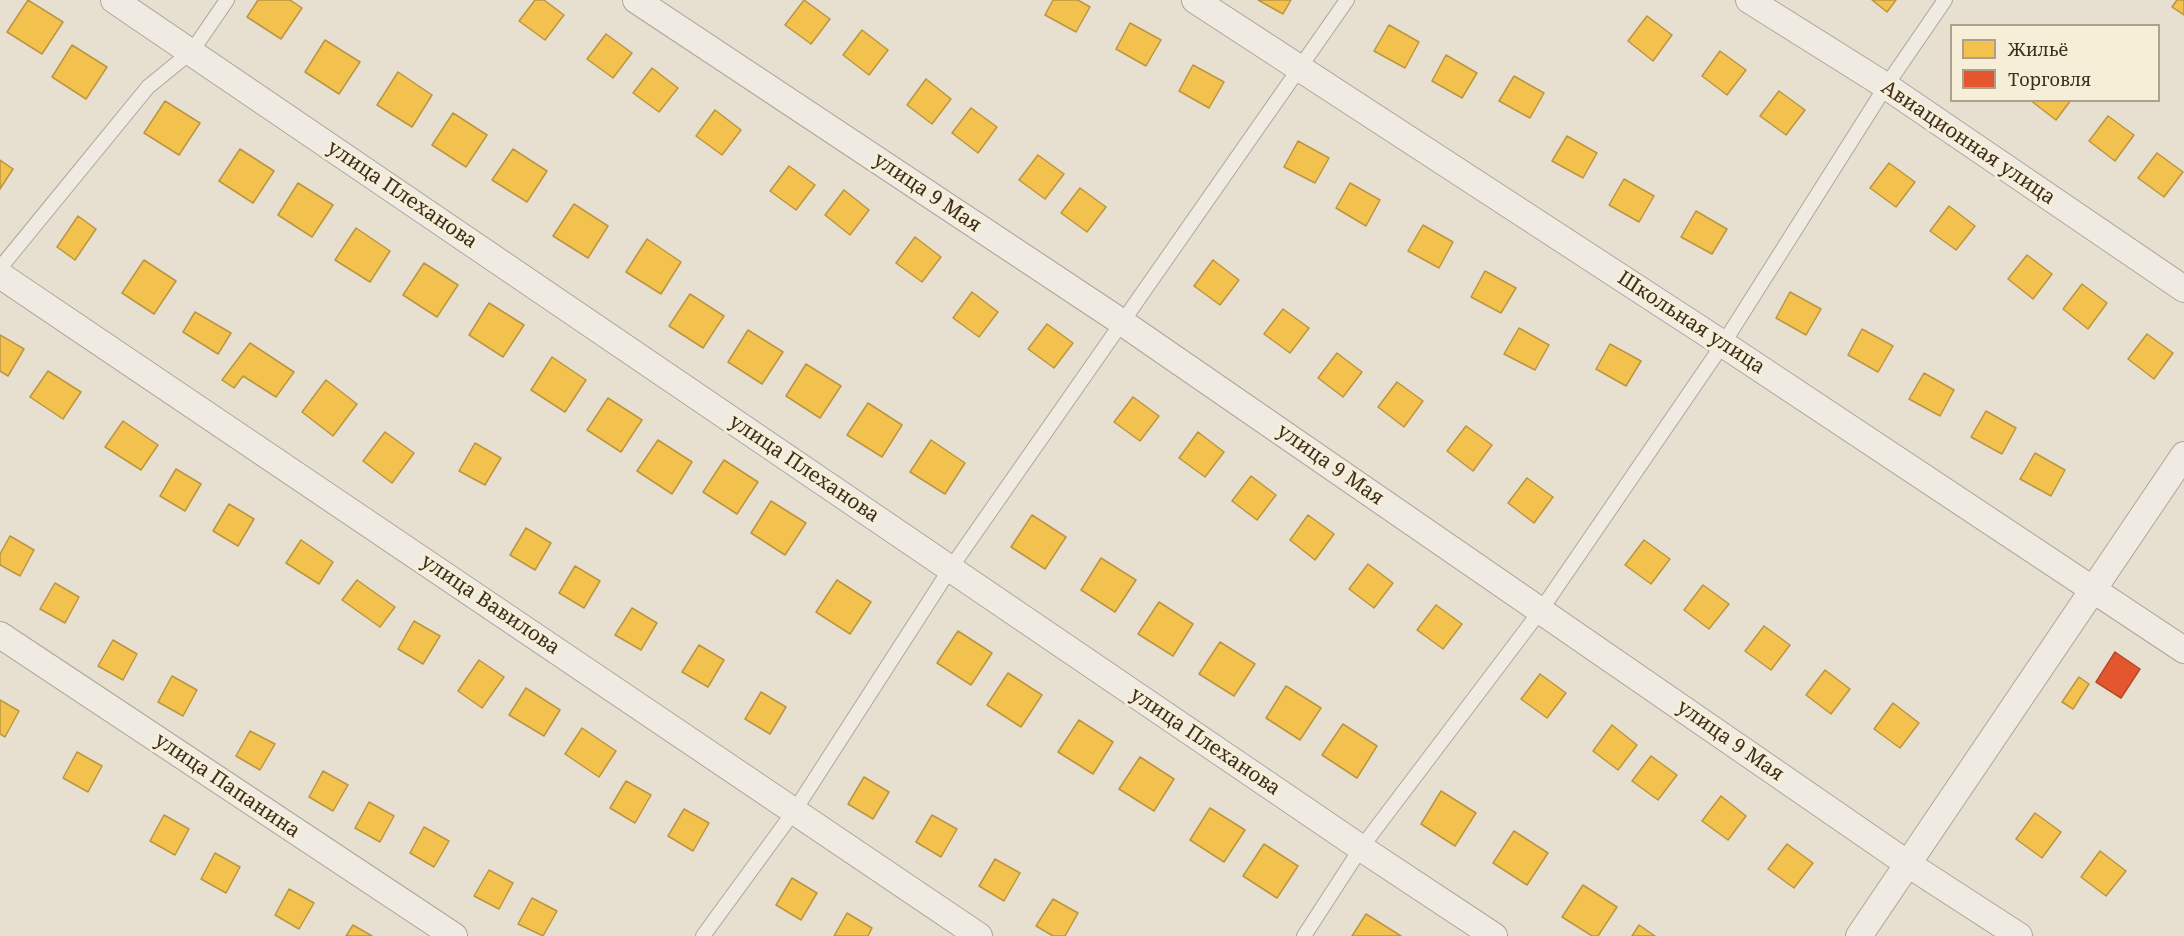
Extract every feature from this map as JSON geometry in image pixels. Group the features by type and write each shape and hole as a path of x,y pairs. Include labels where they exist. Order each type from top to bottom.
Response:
{"street":[{"name":"улица Плеханова","path":"114,0 1361,848 1494,936"},
{"name":"улица 9 Мая","path":"636,0 1124,323 1908,864 2019,936"},
{"name":"Школьная улица","path":"1195,0 1723,344 2184,650"},
{"name":"Авиационная улица","path":"1749,0 1886,86 2184,289"},
{"name":"улица Вавилова","path":"0,275 979,936"},
{"path":"1858,936 2184,455"},
{"name":"улица Папанина","path":"0,635 454,936"}],"lane":[{"path":"0,268 148,87 192,51 227,0"},
{"path":"703,936 795,810 950,569 1124,323 1347,0"},
{"path":"1304,936 1361,848 1541,610 1723,344 1886,86 1945,0"}],"building: Жильё":[{"path":"28,0 63,22 42,54 7,32"},
{"path":"258,0 290,0 302,8 281,39 247,17"},
{"path":"535,0 544,0 564,15 545,40 519,21"},
{"path":"804,0 830,19 811,44 785,25"},
{"path":"1053,0 1078,0 1090,7 1076,32 1045,15"},
{"path":"1258,0 1291,0 1283,14"},
{"path":"1872,0 1896,0 1887,12"},
{"path":"2177,0 2184,0 2184,15 2172,7"},
{"path":"1647,16 1672,35 1653,61 1628,41"},
{"path":"1130,23 1161,40 1146,66 1116,49"},
{"path":"1389,25 1419,42 1405,68 1374,51"},
{"path":"862,30 888,50 869,75 843,55"},
{"path":"606,34 632,53 613,78 587,59"},
{"path":"325,40 360,62 339,94 305,72"},
{"path":"72,45 107,67 86,99 52,77"},
{"path":"1720,51 1746,70 1727,95 1702,76"},
{"path":"1446,55 1477,73 1462,98 1432,81"},
{"path":"1193,65 1224,82 1209,108 1179,91"},
{"path":"652,68 678,88 659,112 633,93"},
{"path":"398,72 432,95 412,127 377,105"},
{"path":"1514,76 1544,93 1530,118 1499,101"},
{"path":"926,79 951,99 932,124 907,105"},
{"path":"1779,91 1805,110 1786,135 1760,116"},
{"path":"165,101 200,123 179,155 144,133"},
{"path":"2033,102 2070,102 2056,120"},
{"path":"971,108 997,127 978,153 952,133"},
{"path":"715,110 741,130 722,155 696,136"},
{"path":"453,113 487,135 466,167 432,145"},
{"path":"2108,116 2134,135 2115,161 2089,141"},
{"path":"1567,136 1597,153 1583,178 1552,161"},
{"path":"1298,141 1329,158 1315,183 1284,167"},
{"path":"240,149 274,171 253,203 219,181"},
{"path":"513,149 547,171 527,202 492,180"},
{"path":"2157,153 2183,172 2164,197 2138,178"},
{"path":"1038,155 1064,174 1045,199 1019,180"},
{"path":"0,160 13,169 0,189"},
{"path":"1889,163 1915,182 1896,207 1870,188"},
{"path":"789,166 815,185 796,210 770,191"},
{"path":"1624,179 1654,196 1639,222 1609,205"},
{"path":"298,183 333,205 312,237 278,215"},
{"path":"1350,183 1380,200 1366,226 1336,208"},
{"path":"1080,188 1106,207 1087,232 1061,213"},
{"path":"844,190 869,210 850,235 825,215"},
{"path":"574,204 608,226 588,258 553,236"},
{"path":"1949,206 1975,226 1956,250 1930,231"},
{"path":"1696,211 1727,229 1712,254 1681,237"},
{"path":"78,216 96,229 75,260 57,247"},
{"path":"1423,225 1453,242 1439,268 1408,251"},
{"path":"356,228 390,251 370,282 335,260"},
{"path":"915,237 941,257 922,282 896,263"},
{"path":"647,239 681,262 661,294 626,272"},
{"path":"2027,255 2052,274 2033,299 2008,279"},
{"path":"144,260 176,281 154,314 122,293"},
{"path":"1213,260 1239,280 1220,305 1194,286"},
{"path":"424,263 458,285 437,317 403,295"},
{"path":"1485,271 1516,288 1501,313 1471,297"},
{"path":"2082,284 2107,303 2088,329 2063,309"},
{"path":"972,292 998,312 979,337 953,318"},
{"path":"1790,292 1821,309 1806,335 1776,318"},
{"path":"690,294 724,316 703,348 669,326"},
{"path":"489,303 524,325 503,357 469,335"},
{"path":"1283,309 1309,328 1290,353 1264,334"},
{"path":"195,312 231,333 218,354 183,332"},
{"path":"1047,324 1073,343 1054,368 1028,349"},
{"path":"1519,328 1549,345 1535,370 1504,354"},
{"path":"1862,329 1893,346 1878,372 1848,355"},
{"path":"748,330 783,352 762,384 728,362"},
{"path":"2147,334 2173,353 2154,379 2128,359"},
{"path":"0,335 24,349 8,376 0,371"},
{"path":"250,343 294,372 276,397 243,376 234,388 222,380"},
{"path":"1610,344 1641,361 1626,386 1596,369"},
{"path":"1337,353 1362,372 1343,397 1318,378"},
{"path":"552,357 586,380 565,412 531,390"},
{"path":"806,364 841,386 820,418 786,396"},
{"path":"48,371 81,392 63,419 30,397"},
{"path":"1924,373 1954,390 1940,416 1909,399"},
{"path":"326,380 357,404 333,436 302,412"},
{"path":"1397,382 1423,401 1404,427 1378,407"},
{"path":"1133,397 1159,416 1140,441 1114,422"},
{"path":"608,398 642,420 621,452 587,430"},
{"path":"868,403 902,425 882,457 847,435"},
{"path":"1986,411 2016,428 2002,454 1971,437"},
{"path":"123,421 158,445 141,470 105,447"},
{"path":"1466,426 1492,445 1473,471 1447,451"},
{"path":"385,432 414,453 392,483 363,461"},
{"path":"1198,432 1224,452 1205,477 1179,458"},
{"path":"658,440 692,462 672,494 637,471"},
{"path":"931,440 965,463 945,494 910,472"},
{"path":"475,443 501,458 485,485 459,471"},
{"path":"2035,453 2065,470 2051,496 2020,479"},
{"path":"724,460 758,482 737,514 703,492"},
{"path":"176,469 201,484 185,511 160,496"},
{"path":"1251,476 1276,495 1257,520 1232,501"},
{"path":"1527,478 1553,497 1534,523 1508,503"},
{"path":"771,501 806,523 785,555 751,533"},
{"path":"229,504 254,519 238,546 213,531"},
{"path":"1032,515 1066,537 1045,569 1011,547"},
{"path":"1308,515 1334,534 1315,560 1290,540"},
{"path":"526,528 551,543 535,570 510,555"},
{"path":"10,536 34,550 20,576 0,565 0,554"},
{"path":"301,540 333,562 319,584 286,563"},
{"path":"1644,540 1670,559 1651,584 1625,565"},
{"path":"1101,558 1136,580 1115,612 1081,590"},
{"path":"1368,564 1393,583 1374,608 1349,589"},
{"path":"575,566 600,581 584,608 559,593"},
{"path":"357,580 395,607 380,627 342,600"},
{"path":"837,580 871,602 850,634 816,612"},
{"path":"55,583 79,597 65,623 40,609"},
{"path":"1703,585 1729,604 1709,629 1684,610"},
{"path":"1159,602 1193,624 1173,656 1138,634"},
{"path":"1436,605 1462,624 1443,649 1417,630"},
{"path":"632,608 657,623 641,650 615,635"},
{"path":"414,621 440,636 423,664 398,649"},
{"path":"1764,626 1790,645 1771,670 1745,651"},
{"path":"958,631 992,653 971,685 937,663"},
{"path":"113,640 137,654 123,680 98,666"},
{"path":"1220,642 1255,664 1234,696 1199,674"},
{"path":"699,645 724,660 708,687 682,672"},
{"path":"479,660 504,677 482,708 458,691"},
{"path":"1825,670 1850,689 1831,714 1806,695"},
{"path":"1008,673 1042,695 1021,727 987,705"},
{"path":"1540,674 1566,693 1547,718 1521,699"},
{"path":"172,676 197,690 183,716 158,702"},
{"path":"2079,677 2089,684 2073,709 2062,702"},
{"path":"1286,686 1321,708 1300,740 1266,718"},
{"path":"526,688 560,710 544,736 509,715"},
{"path":"761,692 786,707 770,734 745,719"},
{"path":"0,700 19,711 5,737 0,734"},
{"path":"1893,703 1919,723 1900,748 1874,729"},
{"path":"1079,720 1113,742 1093,774 1058,752"},
{"path":"1343,724 1377,746 1357,778 1322,755"},
{"path":"1612,725 1637,745 1618,770 1593,751"},
{"path":"582,728 616,751 599,777 565,754"},
{"path":"250,731 275,744 260,770 236,756"},
{"path":"77,752 102,766 88,792 63,778"},
{"path":"1651,756 1677,775 1658,800 1632,781"},
{"path":"1140,757 1174,779 1154,811 1119,789"},
{"path":"323,771 348,785 333,811 309,797"},
{"path":"864,777 889,792 873,819 848,804"},
{"path":"626,781 651,795 635,823 610,808"},
{"path":"1441,791 1476,813 1455,846 1421,824"},
{"path":"1721,796 1746,816 1728,840 1702,821"},
{"path":"369,802 394,816 380,842 355,828"},
{"path":"1210,808 1245,830 1224,862 1190,840"},
{"path":"684,809 709,823 693,851 668,836"},
{"path":"2035,813 2061,832 2042,858 2016,839"},
{"path":"164,815 189,829 175,855 150,841"},
{"path":"932,815 957,829 941,857 916,842"},
{"path":"424,827 449,841 434,867 410,853"},
{"path":"1514,831 1548,853 1527,885 1493,863"},
{"path":"1264,844 1298,866 1277,898 1243,876"},
{"path":"1787,844 1813,863 1794,888 1768,869"},
{"path":"2100,851 2126,871 2106,896 2081,877"},
{"path":"215,853 240,867 226,893 201,879"},
{"path":"995,859 1020,873 1004,901 979,886"},
{"path":"489,870 513,883 499,909 474,896"},
{"path":"792,878 817,893 801,920 776,905"},
{"path":"1583,885 1617,907 1598,936 1592,936 1562,917"},
{"path":"289,889 314,903 299,929 275,915"},
{"path":"532,898 557,911 543,936 518,924"},
{"path":"1053,899 1078,913 1065,936 1053,936 1036,926"},
{"path":"847,913 872,928 868,936 834,936"},
{"path":"1366,914 1401,936 1352,936"},
{"path":"353,925 372,936 346,936"},
{"path":"1639,925 1655,936 1632,936"}],"building: Торговля":[{"path":"2115,652 2140,669 2121,698 2096,682"}]}
